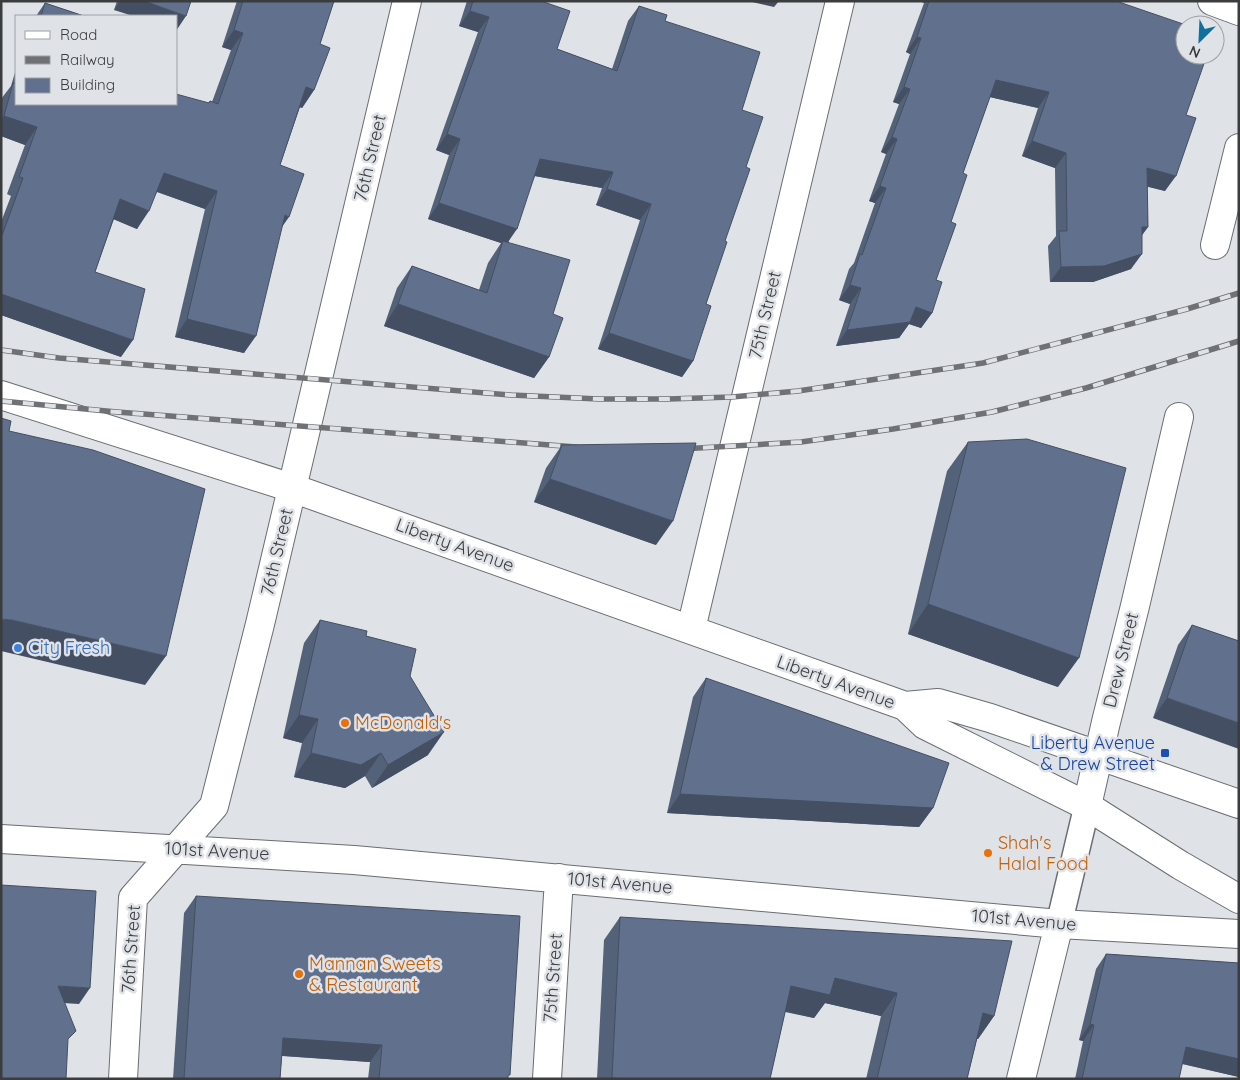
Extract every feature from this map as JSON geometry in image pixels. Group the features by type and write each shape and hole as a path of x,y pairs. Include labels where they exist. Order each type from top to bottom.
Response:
{"street":[{"name":"76th Street","path":"123,1079 133,898 214,806 292,488 407,1"},
{"name":"75th Street","path":"691,629 840,1"},
{"path":"1212,1 1239,11"},
{"path":"1215,246 1239,148"},
{"name":"Liberty Avenue","path":"1,395 292,488 905,706 938,704 990,718 1239,804"},
{"name":"Drew Street","path":"1021,1079 1088,806 1098,756 1179,417"},
{"name":"Liberty Avenue","path":"905,706 925,725 1088,806 1239,900"},
{"name":"101st Avenue","path":"1,839 354,860 1059,924 1239,934"},
{"name":"75th Street","path":"547,1079 559,878"}],"building":[{"path":"144,1 191,1 186,16"},
{"path":"243,1 334,1 320,44 330,48 314,90 306,87 280,165 304,174 289,217 285,215 256,336 187,319 217,191 164,173 149,211 120,199 95,272 145,289 133,340 1,294 1,238 23,178 19,177 37,127 4,116 13,83 15,84 15,105 178,105 178,95 218,104 243,33 234,30"},
{"path":"473,1 541,1 570,11 557,49 617,71 639,6 667,15 665,21 760,52 742,110 763,117 746,167 750,169 706,304 711,306 693,361 609,333 651,204 607,189 613,172 540,159 517,229 439,203 460,139 447,134 489,17 470,11"},
{"path":"929,1 1116,1 1175,21 1175,65 1204,65 1186,115 1196,118 1176,176 1147,168 1148,227 1142,227 1142,254 1104,266 1061,267 1059,231 1067,231 1066,153 1032,141 1049,92 996,80 963,173 967,175 951,222 956,224 936,280 942,282 932,313 916,307 910,322 847,330 861,288 850,285 886,188 880,186 897,139 892,137 910,89 904,87 921,38 917,37"},
{"path":"45,3 81,15 41,15"},
{"path":"503,241 570,260 553,314 563,318 549,357 398,304 412,266 487,293"},
{"path":"1,418 11,421 9,431 93,450 205,489 166,656 1,619"},
{"path":"1027,439 1126,468 1079,658 928,604 968,442"},
{"path":"696,443 673,521 550,479 562,445"},
{"path":"320,620 367,631 366,636 416,649 410,676 444,732 388,765 381,753 361,765 311,753 318,719 299,715"},
{"path":"1192,625 1239,641 1239,723 1167,698"},
{"path":"706,678 949,763 933,808 680,794"},
{"path":"1,885 96,891 90,988 58,986 76,1031 68,1039 66,1079 1,1079"},
{"path":"196,896 520,916 510,1075 508,1075 508,1079 379,1079 382,1045 283,1038 280,1079 184,1079"},
{"path":"620,917 1012,941 994,1016 983,1013 967,1079 877,1079 897,993 835,978 830,995 791,986 770,1079 612,1078"},
{"path":"1106,954 1239,963 1239,1059 1186,1047 1179,1079 1082,1079 1094,1025 1090,1024"}],"railway":[{"path":"1,350 59,358 511,395 599,399 732,397 798,391 983,363 1187,309 1239,293"},
{"path":"681,449 801,442 992,412 1086,388 1239,341"},
{"path":"1,401 117,412 576,447"}],"place":[{"name":"City Fresh","path":"18,648"},
{"name":"McDonald's","path":"345,723"},
{"name":"Liberty Avenue & Drew Street","path":"1165,753"},
{"name":"Shah's Halal Food","path":"988,853"},
{"name":"Mannan Sweets & Restaurant","path":"299,974"}]}
